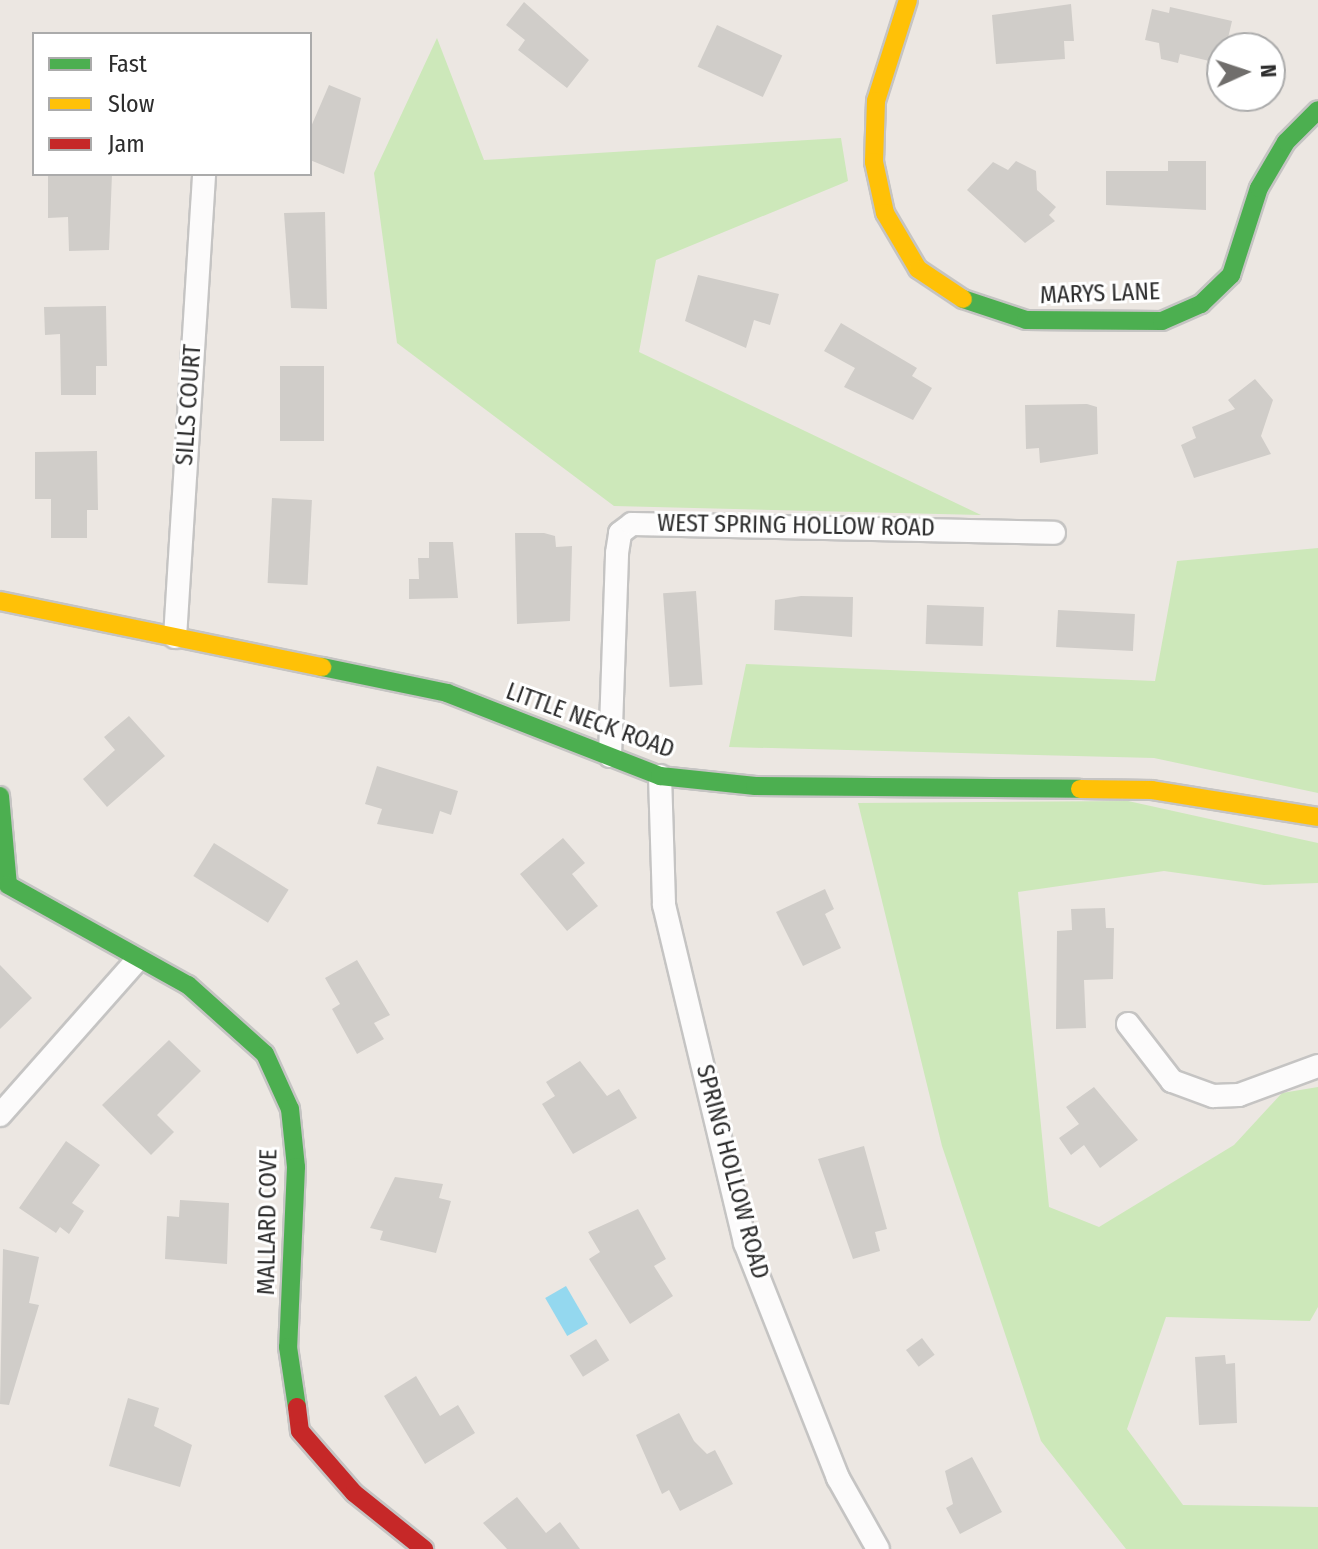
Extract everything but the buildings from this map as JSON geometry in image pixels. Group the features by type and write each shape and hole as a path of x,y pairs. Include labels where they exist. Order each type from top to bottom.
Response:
{"street":[{"name":"MARYS LANE","path":"908,0 876,101 874,162 885,213 918,269 962,299 1026,320 1162,321 1201,304 1231,275 1259,188 1286,142 1318,110"},
{"name":"SILLS COURT","path":"175,637 204,176"},
{"name":"WEST SPRING HOLLOW ROAD","path":"610,756 617,553 620,533 632,524 1054,533"},
{"name":"LITTLE NECK ROAD","path":"0,601 447,693 660,776 755,786 1152,790 1318,817"},
{"name":"SPRING HOLLOW ROAD","path":"660,776 664,905 745,1243 838,1478 878,1549"},
{"name":"MALLARD COVE","path":"0,796 4,885 188,985 265,1054 290,1109 296,1167 288,1347 300,1431 354,1493 424,1549"},
{"path":"0,1115 137,960"},
{"path":"1128,1024 1159,1069 1213,1096 1239,1095 1318,1066"}],"green space":[{"path":"437,38 484,160 841,138 848,181 656,260 639,352 981,515 614,506 397,343 374,173"},
{"path":"1318,548 1318,793 1154,758 729,747 746,664 1155,681 1177,561"},
{"path":"1128,801 1318,843 1318,883 1264,885 1164,871 1018,892 1049,1207 1099,1227 1234,1145 1282,1093 1318,1087 1318,1307 1310,1321 1166,1317 1127,1429 1183,1505 1318,1507 1318,1549 1126,1549 1041,1441 942,1146 858,803"}],"water":[{"path":"566,1286 588,1324 567,1336 545,1298"}],"traffic: fast":[{"path":"963,299 1026,320 1162,321 1201,304 1231,275 1259,188 1286,142 1318,110"},
{"path":"322,667 447,693 660,776 755,786 1080,789"},
{"path":"0,796 8,885 188,985 265,1054 290,1109 296,1167 288,1347 297,1407"}],"traffic: slow":[{"path":"908,0 876,101 874,162 885,213 918,269 963,299"},
{"path":"0,601 322,667"},
{"path":"1080,789 1152,790 1318,817"}],"traffic: jam":[{"path":"297,1407 300,1431 354,1493 424,1549"}]}
